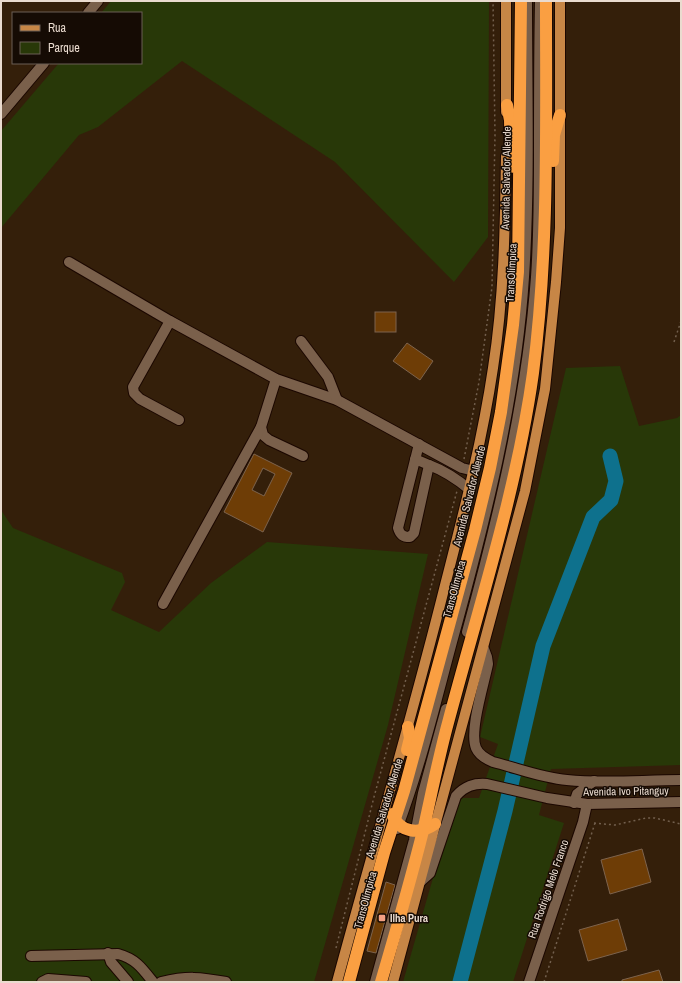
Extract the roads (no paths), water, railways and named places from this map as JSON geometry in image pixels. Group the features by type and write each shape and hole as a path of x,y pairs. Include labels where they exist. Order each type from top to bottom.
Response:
{"highway":[{"name":"Avenida Salvador Allende","path":"349,982 384,853 397,822 407,778 469,553 492,461 499,426 509,361 518,272 521,1"},
{"path":"381,982 419,831 509,495 533,373 542,277 544,237 546,1"},
{"path":"507,105 510,120 514,262 518,272"},
{"path":"544,237 549,230 554,134 560,115"},
{"path":"408,728 410,738 391,807 397,822 406,829 419,831 435,824"}],"main road":[{"name":"Avenida Salvador Allende","path":"337,982 408,728 470,490 494,366 505,245 507,105 506,1"},
{"path":"393,982 484,649 525,491 545,389 560,228 560,1"}],"street":[{"path":"89,12 98,1"},
{"name":"TransOlímpica","path":"355,982 393,842 397,822 410,794 475,557 497,467 508,410 524,277 527,200 527,1"},
{"path":"375,982 419,831 423,793 486,562 512,451 526,372 536,277 538,231 540,1"},
{"path":"1,114 43,64"},
{"path":"70,262 170,321 276,379 336,400 462,468 474,471"},
{"path":"170,321 133,387 134,393 140,399 179,420"},
{"path":"301,341 328,377 336,400"},
{"path":"163,604 261,427 276,379"},
{"path":"261,427 263,435 269,440 303,456"},
{"path":"419,444 398,528 400,533 405,537 410,538 414,534 429,465"},
{"path":"415,459 441,470 458,480 470,490"},
{"name":"Avenida Ivo Pitanguy","path":"484,649 488,664 475,726 474,741 479,753 489,760 555,778 594,781 681,780"},
{"path":"574,803 578,794 594,781"},
{"name":"Avenida Ivo Pitanguy","path":"420,882 430,873 456,796 468,786 477,783 483,783 574,803 681,802"},
{"name":"Rua Rodrigo Melo Franco","path":"529,982 583,822 587,804"},
{"path":"108,954 111,962 128,982"},
{"path":"31,956 108,954 128,957 138,964 153,982"},
{"path":"161,982 183,977 205,978 226,982"},
{"path":"42,982 48,979 86,982"}],"waterway":[{"path":"460,982 505,811 543,646 593,517 611,500 616,481 610,456"}],"place":[{"name":"Ilha Pura","path":"382,918"}]}
